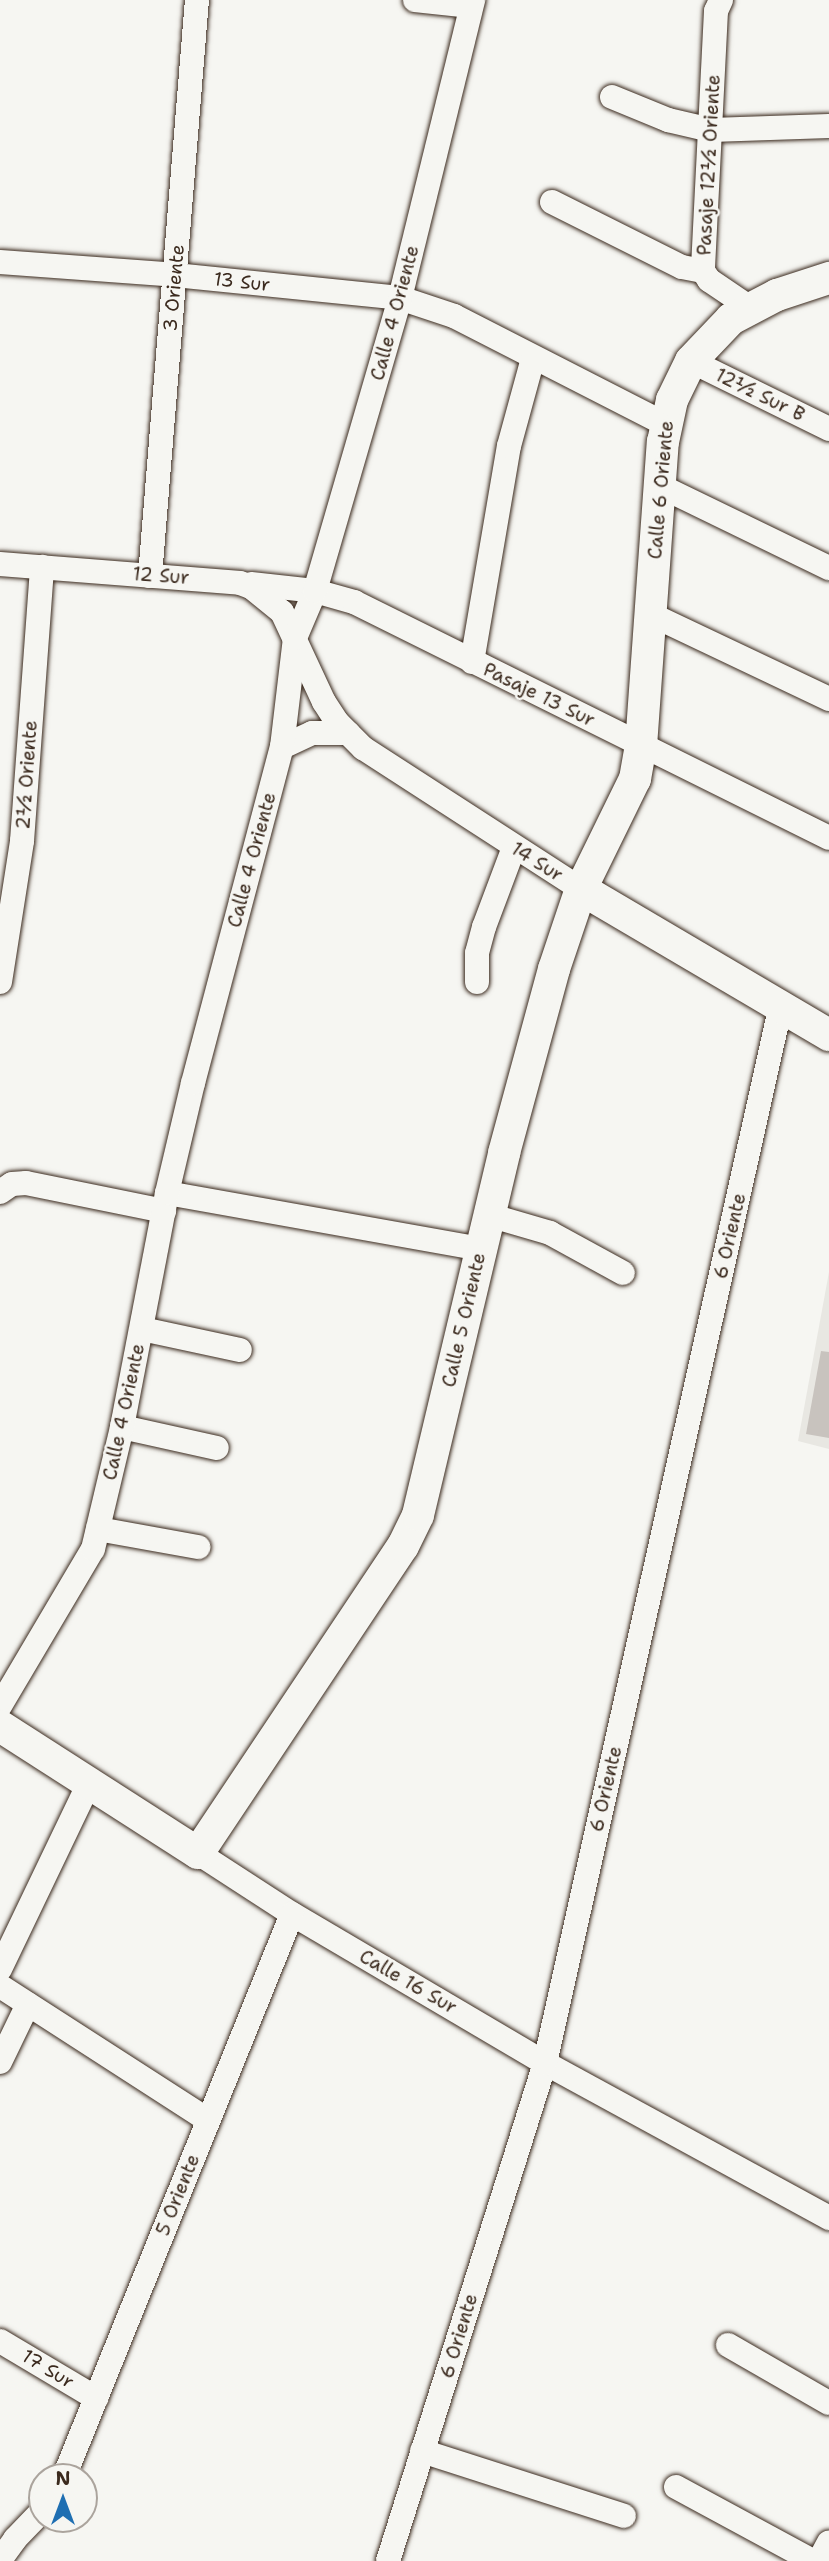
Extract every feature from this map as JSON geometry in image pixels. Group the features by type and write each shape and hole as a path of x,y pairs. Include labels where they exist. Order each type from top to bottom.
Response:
{"main road":[{"name":"Calle 6 Oriente","path":"641,746 665,424 672,400 691,361 715,334 750,307 823,284"},
{"name":"Calle 5 Oriente","path":"198,1853 410,1532 418,1515 489,1215 541,1014 581,889 629,797 641,746"},
{"name":"14 Sur","path":"581,889 829,1035"},
{"name":"Calle 16 Sur","path":"0,1726 198,1853"}],"street":[{"name":"3 Oriente","path":"150,576 197,0"},
{"path":"415,0 472,3"},
{"name":"Pasaje 12½ Oriente","path":"720,0 716,11 703,271 709,280 750,307"},
{"name":"Calle 4 Oriente","path":"0,1706 93,1549 122,1427 166,1202 193,1083 282,747 295,639 315,592 400,298 472,3"},
{"path":"612,97 668,120 711,130 829,126"},
{"path":"552,202 682,267 703,271"},
{"name":"13 Sur","path":"0,262 175,275 400,298"},
{"path":"400,298 454,316 665,424"},
{"path":"472,662 509,446 533,358"},
{"name":"12½ Sur B","path":"691,361 829,429"},
{"path":"660,486 829,568"},
{"name":"12 Sur","path":"0,564 240,583 271,601 282,612 295,639"},
{"name":"2½ Oriente","path":"0,982 22,841 42,567"},
{"name":"Pasaje 13 Sur","path":"240,583 315,592 354,602 829,838"},
{"path":"650,614 829,699"},
{"name":"14 Sur","path":"295,639 324,702 363,748 581,889"},
{"path":"282,747 312,733 348,733"},
{"path":"477,982 477,953 484,927 514,847"},
{"name":"6 Oriente","path":"388,2561 545,2063 781,1005"},
{"path":"0,1192 12,1184 26,1183 481,1249"},
{"path":"489,1215 550,1233 623,1273"},
{"path":"142,1329 240,1350"},
{"path":"122,1427 217,1448"},
{"path":"97,1529 198,1547"},
{"path":"0,1969 89,1783"},
{"name":"Calle 16 Sur","path":"198,1853 292,1914 545,2063 829,2218"},
{"name":"5 Oriente","path":"70,2463 292,1914"},
{"path":"0,1986 208,2120"},
{"path":"0,2062 28,2004"},
{"name":"17 Sur","path":"0,2341 96,2398"},
{"path":"727,2345 829,2403"},
{"path":"422,2451 624,2516"},
{"path":"676,2487 813,2561"},
{"path":"0,2560 28,2526"},
{"path":"819,2561 829,2543"}],"shaded area":[{"path":"829,1272 829,1449 798,1441"}],"building":[{"path":"821,1351 829,1352 829,1438 806,1434"}]}
